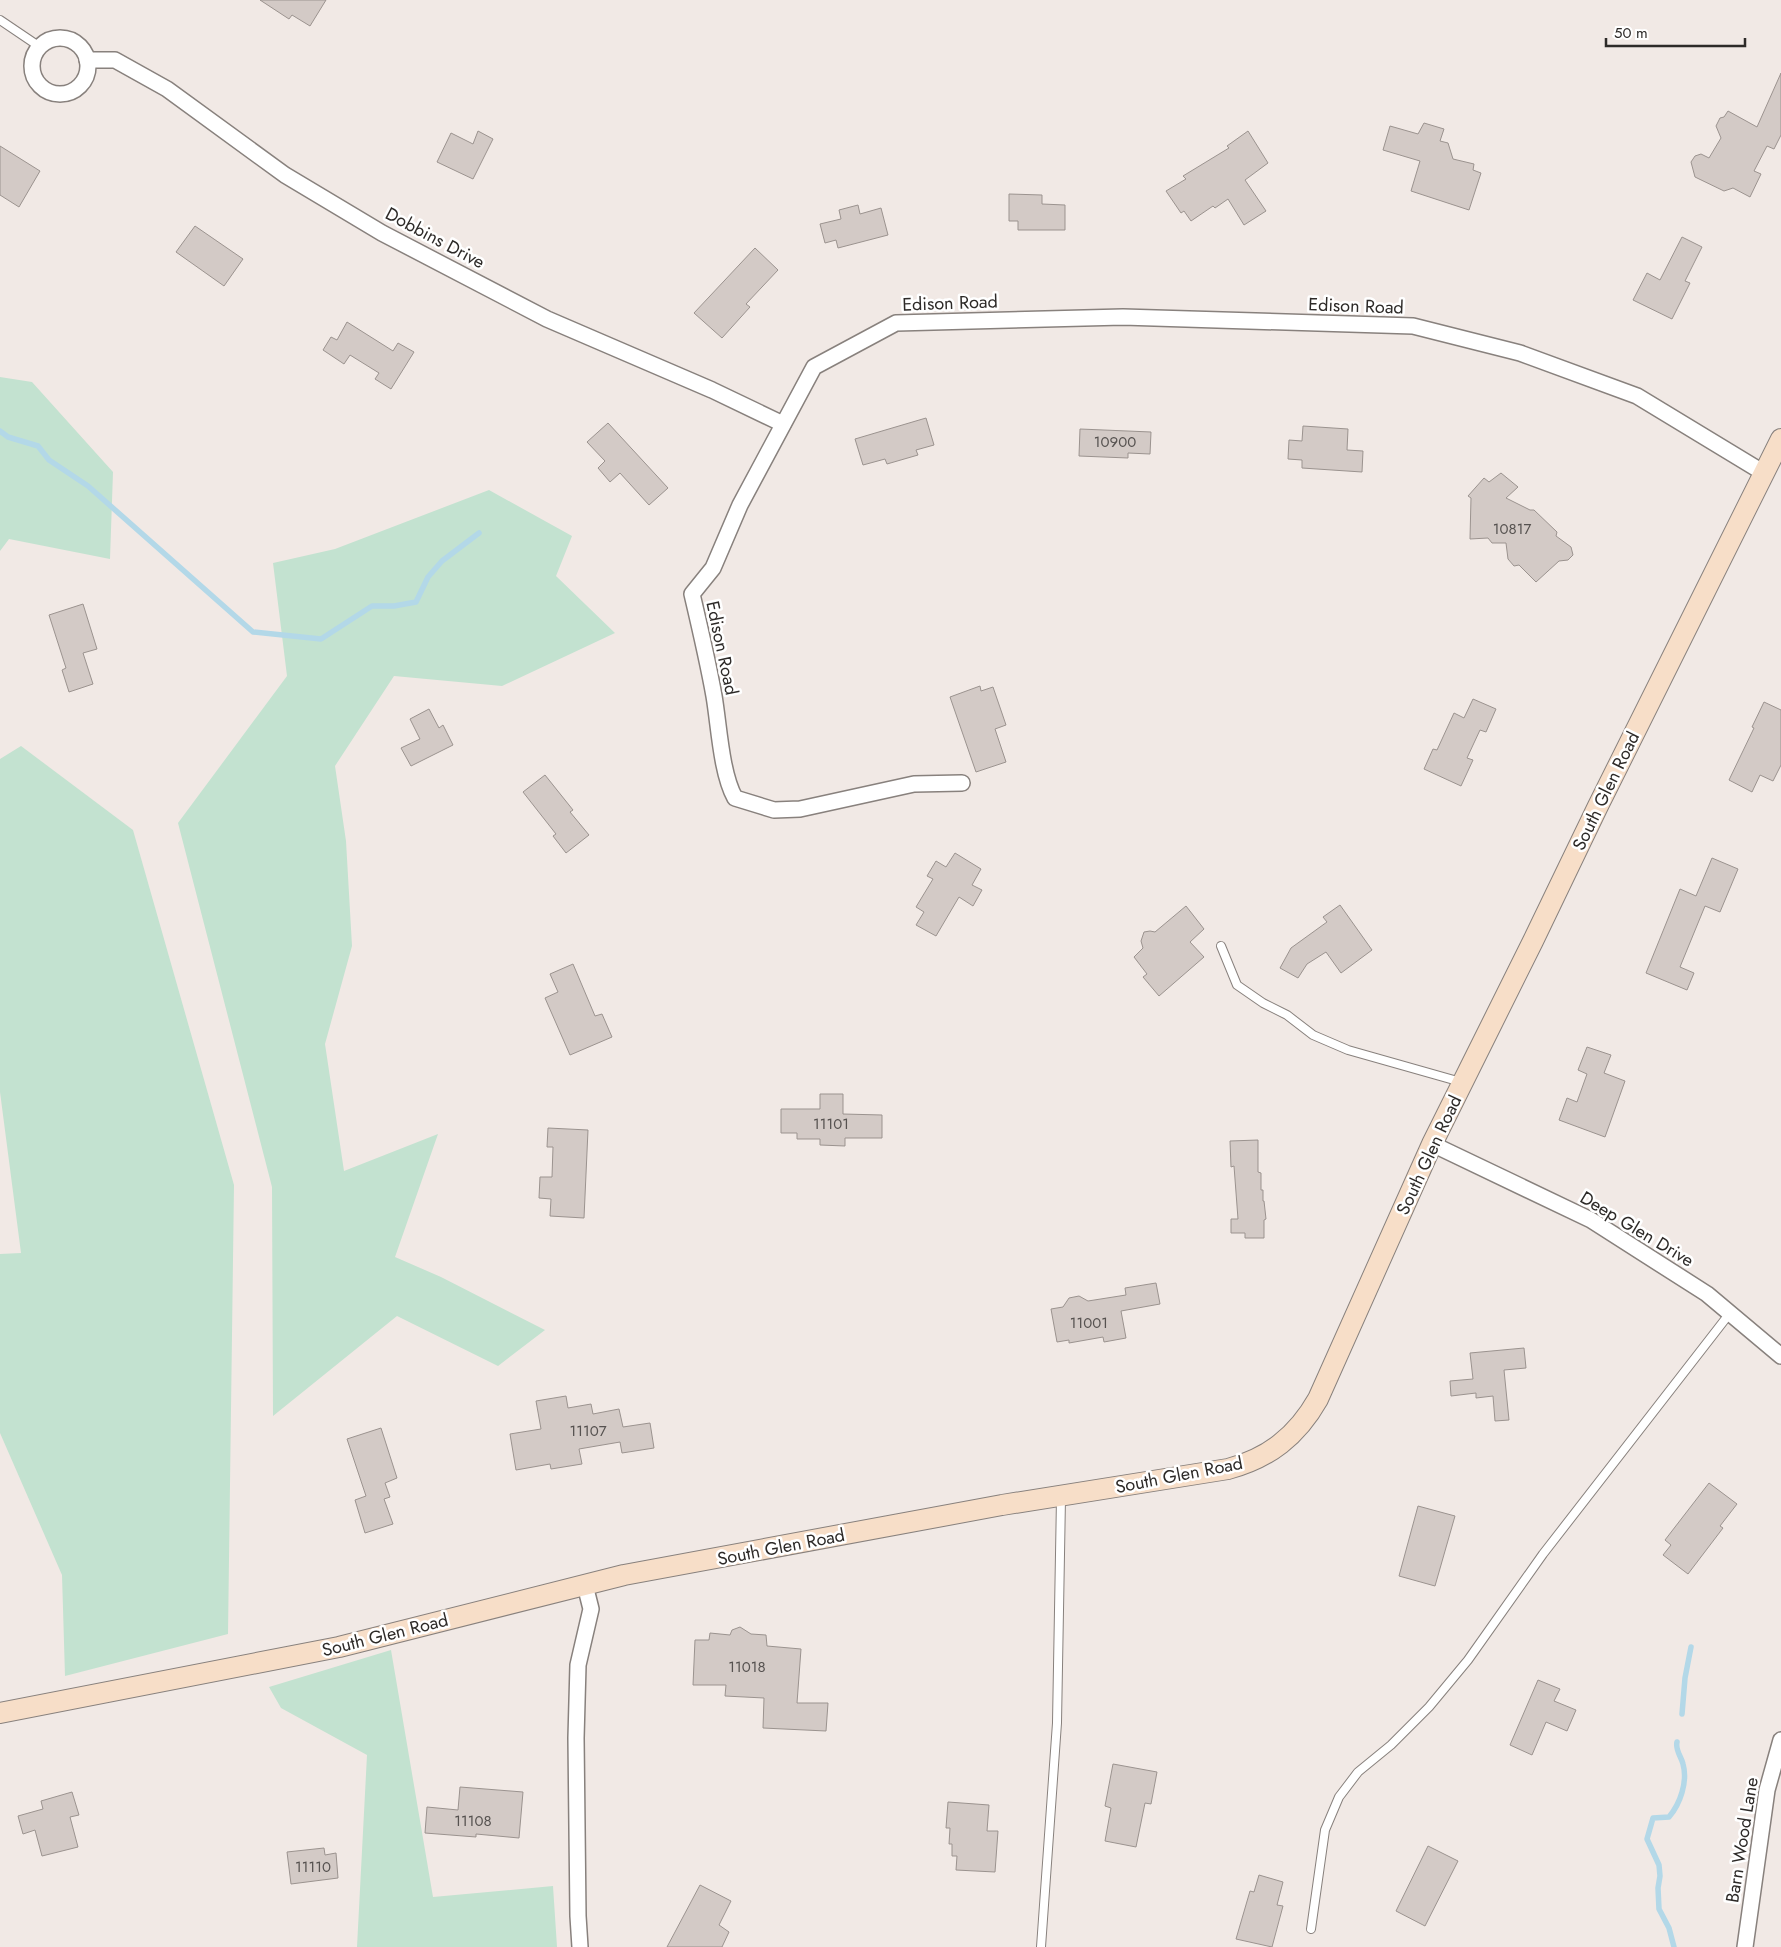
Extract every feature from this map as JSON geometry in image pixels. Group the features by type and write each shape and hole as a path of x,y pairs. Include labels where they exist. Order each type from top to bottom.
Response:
{"main road":[{"name":"South Glen Road","path":"0,1713 339,1647 624,1575 1061,1496 1228,1470 1256,1460 1268,1453 1292,1435 1318,1399 1432,1144 1781,439"}],"street":[{"path":"60,38 69,39 77,44 83,51 88,68 80,85 73,90 56,93 40,85 32,68 33,59 40,47 51,39 60,38"},
{"name":"Dobbins Drive","path":"87,60 115,60 167,89 285,175 382,233 547,319 712,390 784,424"},
{"name":"Edison Road","path":"962,783 914,784 800,809 774,810 735,798 731,791 722,752 708,661 692,594 713,568 740,505 814,367 896,323 1123,317 1406,326 1520,353 1637,396 1764,473"},
{"name":"Deep Glen Drive","path":"1432,1144 1592,1220 1707,1294 1781,1356"},
{"path":"580,1947 576,1738 578,1664 591,1609 585,1585"},
{"name":"Barn Wood Lane","path":"1745,1947 1767,1790 1781,1740"}],"lane":[{"path":"0,20 40,47"},
{"path":"1221,946 1237,985 1263,1003 1287,1015 1313,1035 1348,1050 1463,1083"},
{"path":"1311,1929 1324,1830 1339,1797 1358,1772 1391,1745 1429,1707 1468,1660 1543,1554 1730,1313"},
{"path":"1041,1947 1057,1723 1061,1496"}],"green space":[{"path":"0,377 32,382 113,472 110,559 9,539 0,551"},
{"path":"489,490 572,536 556,576 615,633 502,686 394,676 335,766 346,841 352,946 325,1044 344,1171 438,1134 395,1257 441,1277 545,1330 498,1366 397,1316 273,1416 272,1187 178,823 287,676 273,563 335,549"},
{"path":"21,746 133,830 234,1185 228,1634 65,1676 62,1575 0,1433 0,1254 21,1253 0,1092 0,759"},
{"path":"391,1650 433,1897 553,1886 557,1947 357,1947 367,1755 281,1708 269,1687"}],"building":[{"path":"260,0 326,0 310,26 292,15 289,19"},
{"path":"1781,73 1781,135 1774,149 1767,146 1754,171 1761,174 1750,197 1733,188 1724,191 1695,177 1691,162 1695,156 1701,154 1709,158 1721,138 1716,126 1720,118 1724,117 1728,111 1757,127"},
{"path":"1424,123 1444,129 1440,141 1448,143 1453,159 1474,164 1473,170 1481,173 1469,210 1411,191 1420,161 1383,150 1390,126 1418,134"},
{"path":"478,131 493,139 473,179 437,162 451,133 473,144"},
{"path":"1248,131 1268,163 1245,180 1266,211 1244,225 1228,199 1215,208 1213,206 1191,221 1184,211 1181,213 1166,191 1186,179 1183,176 1229,148 1227,146"},
{"path":"0,146 40,171 19,207 0,195"},
{"path":"1009,194 1042,195 1042,204 1065,205 1065,230 1018,230 1018,221 1009,221"},
{"path":"858,205 860,214 881,208 888,235 838,248 836,240 825,243 820,224 841,219 839,210"},
{"path":"195,226 243,259 224,286 176,252"},
{"path":"1682,237 1702,247 1685,281 1690,283 1672,319 1633,300 1647,273 1660,280"},
{"path":"755,248 778,270 746,304 750,307 722,338 694,313"},
{"path":"347,322 393,351 398,343 414,352 391,389 375,379 379,373 350,355 344,364 323,350 331,337 337,340"},
{"path":"926,418 934,445 916,450 918,455 887,464 885,459 863,465 855,439"},
{"path":"608,423 668,488 649,505 620,473 610,482 598,468 605,461 587,442"},
{"path":"1303,426 1348,429 1347,450 1363,451 1362,472 1302,468 1302,460 1288,459 1289,440 1302,441"},
{"path":"1080,429 1151,432 1150,454 1128,453 1128,458 1079,456"},
{"path":"1501,473 1518,487 1506,498 1530,510 1534,510 1557,532 1556,536 1571,547 1573,555 1568,560 1559,561 1536,582 1519,565 1514,566 1508,559 1506,543 1492,543 1488,538 1470,539 1471,498 1468,496 1484,478 1489,482"},
{"path":"83,604 97,649 83,653 93,684 69,692 62,670 66,668 49,615"},
{"path":"980,686 981,691 993,687 1006,725 995,729 1006,762 976,772 950,697"},
{"path":"1473,699 1496,709 1486,732 1480,730 1467,758 1473,760 1461,786 1424,769 1433,749 1437,750 1454,713 1464,718"},
{"path":"1764,702 1781,710 1781,765 1773,781 1760,775 1752,792 1729,780 1754,728 1752,727"},
{"path":"429,709 439,728 443,725 453,745 411,766 401,748 420,739 410,719"},
{"path":"545,775 573,810 570,812 589,835 566,853 553,836 556,834 523,792"},
{"path":"955,853 981,869 972,885 982,890 973,906 959,897 936,936 916,925 924,912 916,907 933,879 927,876 936,861 946,867"},
{"path":"1712,858 1738,869 1720,912 1705,906 1680,967 1694,973 1687,990 1646,973 1680,889 1696,896"},
{"path":"1340,905 1372,950 1341,973 1326,952 1307,964 1298,978 1280,968 1291,948 1327,922 1323,917"},
{"path":"1186,906 1204,929 1190,942 1204,957 1159,996 1143,977 1147,974 1134,957 1143,948 1141,941 1144,932 1155,932"},
{"path":"573,964 595,1016 602,1014 612,1037 570,1055 545,998 558,992 550,974"},
{"path":"1587,1047 1611,1055 1604,1073 1625,1081 1605,1137 1559,1120 1567,1098 1577,1102 1587,1074 1578,1070"},
{"path":"820,1094 843,1094 843,1114 882,1115 882,1138 845,1138 845,1146 820,1145 820,1139 797,1139 797,1133 781,1133 781,1109 820,1109"},
{"path":"548,1128 588,1130 584,1218 550,1216 551,1199 539,1198 540,1177 552,1177 553,1147 547,1147"},
{"path":"1258,1140 1258,1172 1261,1173 1261,1190 1263,1190 1266,1219 1264,1220 1264,1238 1245,1238 1245,1233 1231,1233 1231,1219 1238,1219 1234,1166 1231,1167 1230,1141"},
{"path":"1156,1283 1160,1304 1121,1311 1126,1338 1104,1342 1103,1337 1069,1343 1069,1340 1057,1342 1051,1309 1063,1307 1069,1298 1079,1296 1088,1301 1126,1295 1125,1288"},
{"path":"1524,1348 1526,1368 1504,1370 1509,1420 1495,1421 1493,1396 1476,1398 1476,1393 1451,1396 1450,1381 1473,1379 1470,1353"},
{"path":"566,1396 568,1408 591,1404 593,1414 619,1409 623,1427 650,1423 654,1448 622,1453 620,1442 579,1449 582,1464 551,1469 550,1464 516,1470 510,1434 541,1429 536,1401"},
{"path":"381,1428 397,1478 385,1483 390,1497 384,1499 393,1524 365,1533 355,1500 366,1496 347,1439"},
{"path":"1709,1483 1737,1504 1720,1526 1723,1528 1688,1574 1663,1555 1671,1545 1665,1540"},
{"path":"1418,1506 1455,1516 1435,1586 1399,1576"},
{"path":"740,1627 751,1634 766,1635 767,1646 801,1649 797,1703 828,1703 826,1731 763,1728 764,1698 725,1696 726,1685 693,1685 695,1640 709,1640 710,1633 730,1635 732,1630"},
{"path":"1538,1680 1560,1689 1554,1701 1576,1710 1567,1731 1546,1722 1532,1755 1510,1745"},
{"path":"1113,1764 1157,1772 1151,1804 1145,1803 1136,1847 1105,1841 1111,1808 1105,1806"},
{"path":"460,1787 523,1792 519,1838 476,1834 476,1837 425,1833 427,1807 458,1810"},
{"path":"72,1792 79,1815 70,1817 78,1847 42,1856 35,1830 23,1834 18,1816 43,1809 41,1801"},
{"path":"948,1802 989,1805 987,1831 998,1831 995,1872 956,1870 957,1856 952,1856 952,1844 949,1844 950,1828 946,1828"},
{"path":"1428,1846 1458,1861 1425,1926 1396,1911"},
{"path":"324,1848 325,1855 336,1853 338,1878 291,1884 287,1852"},
{"path":"1259,1875 1283,1882 1277,1905 1283,1906 1272,1947 1236,1939 1250,1891 1254,1892"},
{"path":"700,1885 731,1901 719,1925 729,1932 722,1947 667,1947"}],"waterway":[{"path":"0,431 8,437 38,446 49,460 88,486 253,632 321,639 372,606 394,606 416,602 428,577 442,561 479,533"},
{"path":"1682,1714 1685,1678 1691,1647"},
{"path":"1674,1947 1669,1928 1659,1909 1659,1865 1647,1839 1653,1818 1669,1817 1677,1806 1682,1792 1684,1771 1678,1753 1677,1742"}]}
